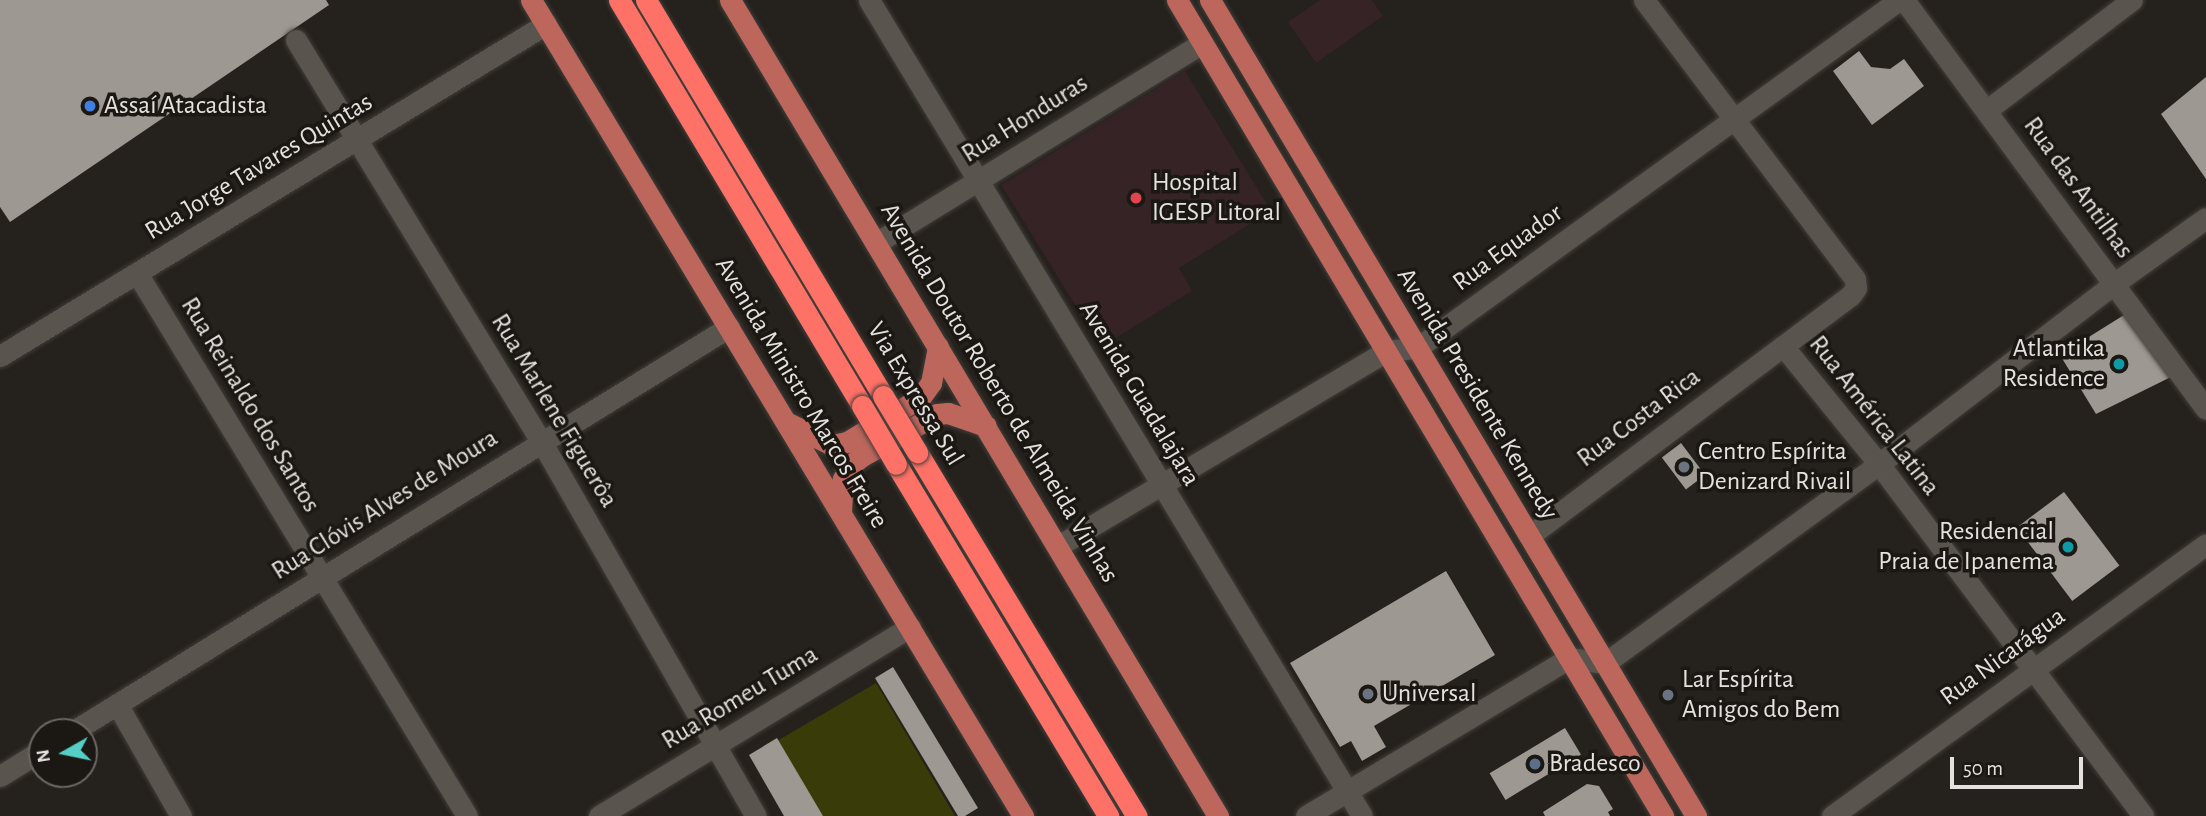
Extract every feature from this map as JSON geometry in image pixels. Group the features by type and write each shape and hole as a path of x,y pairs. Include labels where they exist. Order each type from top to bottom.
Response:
{"highway":[{"name":"Via Expressa Sul","path":"618,0 1108,816"},
{"name":"Via Expressa Sul","path":"646,0 1137,816"}],"main road":[{"name":"Avenida Ministro Marcos Freire","path":"531,0 1023,816"},
{"name":"Avenida Doutor Roberto de Almeida Vinhas","path":"730,0 1218,816"},
{"path":"1177,0 1663,816"},
{"name":"Avenida Presidente Kennedy","path":"1210,0 1696,816"},
{"path":"786,422 832,445 847,442 920,398 931,383 938,347"},
{"path":"841,513 846,471 863,456 937,414 948,413 986,426"}],"street":[{"name":"Avenida Guadalajara","path":"869,0 1362,816"},
{"name":"Rua América Latina","path":"1644,0 1855,279 1856,288 1852,295 1783,346 1879,464 2143,816"},
{"name":"Rua Equador","path":"1417,348 1899,0"},
{"name":"Rua das Antilhas","path":"1904,0 2206,410"},
{"path":"1987,110 2132,0"},
{"name":"Rua Jorge Tavares Quintas","path":"0,356 546,24"},
{"name":"Rua Marlene Figuerôa","path":"296,40 541,441 756,816"},
{"name":"Rua Honduras","path":"876,243 1203,43"},
{"path":"1306,816 1569,658 1605,663 1879,464 2112,285 2206,218"},
{"name":"Rua Reinaldo dos Santos","path":"137,274 467,816"},
{"name":"Rua Clóvis Alves de Moura","path":"94,718 729,327"},
{"name":"Rua Costa Rica","path":"1529,536 1783,346"},
{"path":"1058,546 1386,351 1417,348"},
{"name":"Rua Nicarágua","path":"1832,816 2206,544"},
{"name":"Rua Romeu Tuma","path":"599,816 910,627"},
{"path":"117,704 181,816"},
{"path":"0,776 28,759"}],"shaded area":[{"path":"1320,0 1372,0 1383,16 1316,63 1288,22"},
{"name":"Hospital IGESP Litoral","path":"1185,71 1271,211 1179,268 1192,291 1101,347 1001,185"},
{"path":"876,683 955,816 805,816 765,748"}],"building":[{"name":"Assaí Atacadista","path":"0,0 326,0 329,5 10,222 0,207"},
{"path":"1859,51 1871,67 1890,69 1904,59 1924,86 1872,125 1833,71"},
{"path":"2206,77 2206,179 2161,114"},
{"name":"Atlantika Residence","path":"2132,310 2179,373 2096,414 2060,355"},
{"name":"Centro Espírita Denizard Rivail","path":"1681,443 1705,475 1686,489 1662,457"},
{"name":"Residencial Praia de Ipanema","path":"2064,492 2119,565 2072,601 2017,528"},
{"name":"Universal","path":"1446,571 1495,655 1374,726 1386,747 1362,761 1351,741 1340,747 1290,663"},
{"path":"893,667 978,808 965,816 958,816 875,678"},
{"name":"Bradesco","path":"1565,728 1581,755 1506,800 1490,773"},
{"path":"777,738 823,816 784,816 749,755"},
{"path":"1587,784 1599,786 1613,809 1608,812 1610,816 1545,816 1543,812"}],"place":[{"name":"Assaí Atacadista","path":"90,106"},
{"name":"Hospital IGESP Litoral","path":"1136,198"},
{"name":"Atlantika Residence","path":"2119,364"},
{"name":"Centro Espírita Denizard Rivail","path":"1684,467"},
{"name":"Residencial Praia de Ipanema","path":"2068,547"},
{"name":"Universal","path":"1368,694"},
{"name":"Lar Espírita Amigos do Bem","path":"1668,695"},
{"name":"Bradesco","path":"1535,764"}]}
